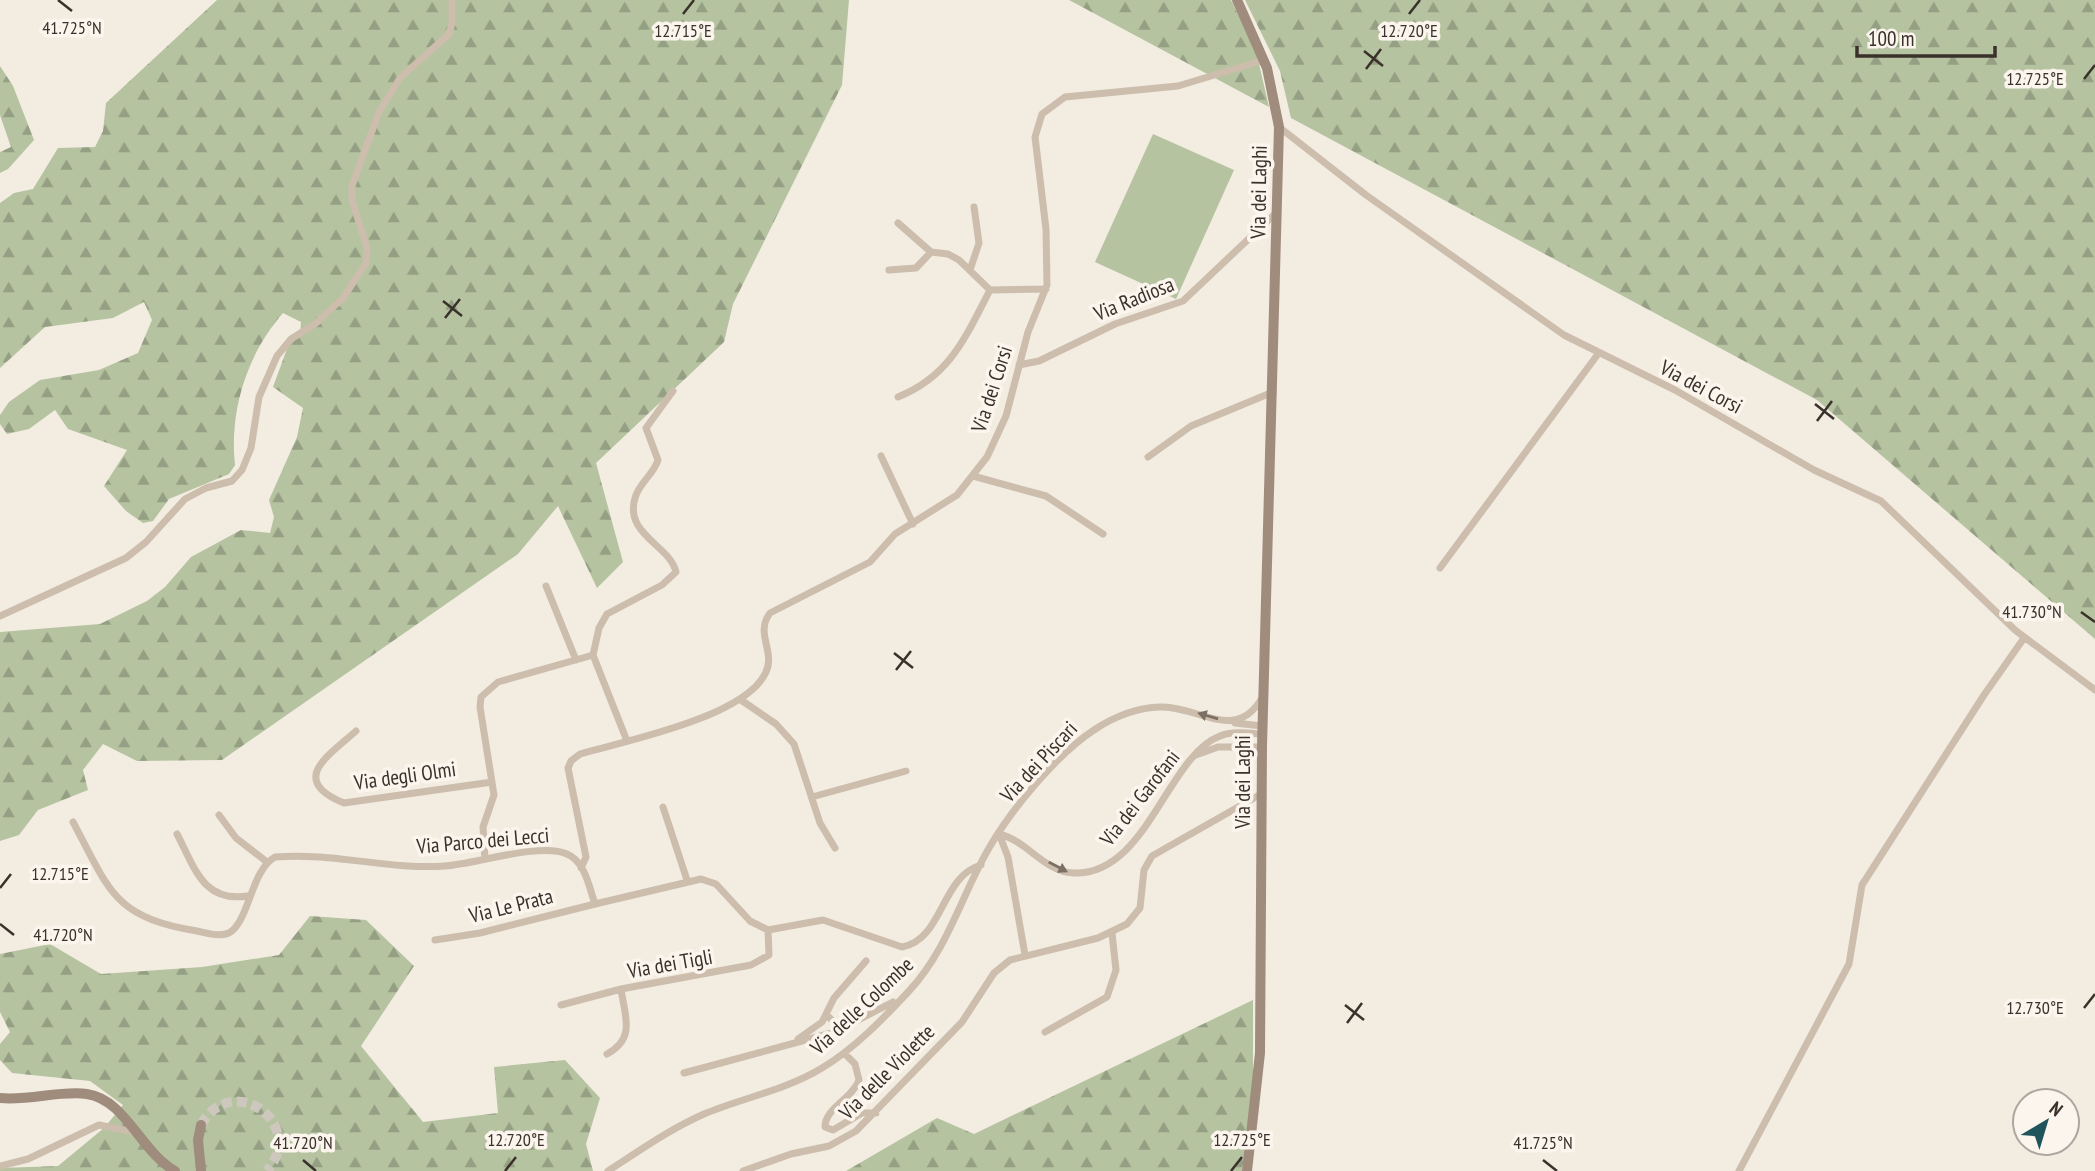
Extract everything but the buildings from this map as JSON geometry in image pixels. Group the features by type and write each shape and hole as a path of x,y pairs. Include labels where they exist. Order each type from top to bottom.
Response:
{"main road":[{"name":"Via dei Laghi","path":"1237,0 1264,60 1273,89 1279,127 1262,730 1259,1063 1247,1171"},
{"path":"0,1098 93,1096 115,1108 154,1156 175,1171"},
{"path":"200,1128 201,1171"}],"street":[{"path":"4,614 58,592 98,568 127,558 146,542 186,499 206,488 232,481 242,470 251,448 259,397 277,356 291,339 315,324 336,305 364,268 367,248 352,200 356,172 390,91 403,75 449,34 453,16 452,0"},
{"name":"Via dei Corsi","path":"582,868 586,857 569,764 578,755 722,710 741,700 762,680 769,667 762,629 770,613 870,562 892,536 957,495 973,476 999,432 1030,327 1046,289 1046,229 1035,133 1046,108 1065,97 1178,86 1264,60"},
{"name":"Via dei Corsi","path":"1279,127 1366,195 1532,313 1598,354 1675,390 1819,473 1881,501 2024,638 2095,690"},
{"path":"970,270 979,243 974,207"},
{"name":"Via Radiosa","path":"1019,365 1047,358 1115,324 1183,300 1277,212"},
{"path":"898,223 931,252 952,256 990,290 1046,289"},
{"path":"889,270 916,268 931,252"},
{"path":"898,397 927,384 947,365 990,290"},
{"path":"1440,568 1598,354"},
{"path":"627,741 593,654 600,625 607,614 666,583 676,572 672,562 641,531 634,506 636,493 658,460 647,437 647,425 673,391"},
{"path":"1148,457 1191,426 1273,392"},
{"path":"881,456 913,524"},
{"path":"973,476 1039,492 1103,534"},
{"path":"546,586 576,660"},
{"path":"1739,1171 1847,968 1855,939 1857,898 1864,881 2024,638"},
{"path":"485,859 483,830 494,799 480,708 484,692 498,682 593,654"},
{"path":"1231,723 1249,716 1264,696"},
{"path":"741,700 789,737 820,823 835,848"},
{"name":"Via dei Piscari","path":"999,834 1066,754 1086,735 1114,719 1163,707 1262,730"},
{"name":"Via dei Garofani","path":"999,834 1017,839 1065,872 1081,873 1105,867 1116,859 1143,829 1195,755 1217,737 1262,730"},
{"name":"Via degli Olmi","path":"356,731 321,762 315,772 315,782 324,794 344,803 492,782"},
{"name":"Via dei Garofani","path":"1195,755 1218,747 1262,747"},
{"path":"812,797 906,771"},
{"path":"1045,1032 1107,997 1116,970 1112,933 1128,924 1138,912 1144,870 1152,856 1261,794"},
{"path":"663,807 687,880"},
{"path":"74,821 113,895 151,922 227,934 236,927 248,896 267,862 236,838 219,815"},
{"path":"177,834 200,876 213,892 229,898 248,896"},
{"path":"999,834 1008,857 1026,955"},
{"name":"Via delle Colombe","path":"608,1171 684,1124 809,1075 844,1053 903,997 941,948 999,834"},
{"name":"Via Parco dei Lecci","path":"267,862 279,856 356,859 407,866 447,866 485,859 561,852 571,856 582,868"},
{"path":"582,868 595,904 687,880 706,880 716,884 750,921 768,930 823,920 880,942 908,946 927,930 963,875 981,865"},
{"name":"Via Le Prata","path":"435,940 480,933 595,904"},
{"name":"Via dei Tigli","path":"607,1054 620,1046 626,1037 621,989 703,976 751,965 769,955 768,930"},
{"name":"Via delle Violette","path":"743,1171 783,1157 829,1146 850,1136 876,1113 962,1022 998,970 1010,960 1112,933"},
{"path":"792,1044 817,1028 834,998 866,961"},
{"path":"561,1005 621,989"},
{"path":"684,1073 841,1030 903,997"},
{"path":"826,1014 841,1030"},
{"path":"844,1053 855,1064 859,1080 852,1094 827,1117 825,1127 833,1130 857,1115 876,1113"},
{"path":"0,1166 28,1159 99,1125 134,1132"}],"green space":[{"path":"217,0 849,0 842,85 733,304 724,342 596,463 623,562 597,588 558,506 518,554 222,760 137,761 103,744 83,770 88,790 38,810 19,835 0,841 0,632 100,624 147,601 165,587 191,557 241,530 270,533 274,517 269,500 297,437 303,408 273,387 288,346 300,336 301,322 283,313 259,346 243,384 235,424 235,465 229,474 169,499 153,521 143,523 126,511 104,486 127,450 68,429 55,410 29,429 7,434 0,424 0,415 9,402 40,380 99,370 138,353 152,320 144,302 113,318 45,327 0,368 0,203 14,193 33,189 58,148 95,147 103,131 106,103"},
{"path":"1069,0 1231,0 1256,51 1269,107"},
{"path":"1245,0 2095,0 2095,639 1817,400 1291,118 1280,71"},
{"path":"0,66 13,86 34,140 8,169 0,173 0,152 11,147 0,115"},
{"path":"1153,134 1234,170 1176,299 1095,262"},
{"path":"310,916 366,920 414,966 361,1046 423,1122 498,1113 494,1067 565,1060 600,1098 586,1144 593,1171 0,1171 0,1168 58,1166 104,1128 123,1105 90,1081 12,1073 0,1060 0,1044 10,1032 0,1012 0,954 50,944 101,974 202,967 279,955"},
{"path":"1253,1000 1253,1084 1242,1171 846,1171 937,1118 974,1134"}],"tunnel":[{"path":"201,1125 214,1109 230,1102 246,1103 261,1109 272,1121 278,1136 277,1153 267,1171"}]}
